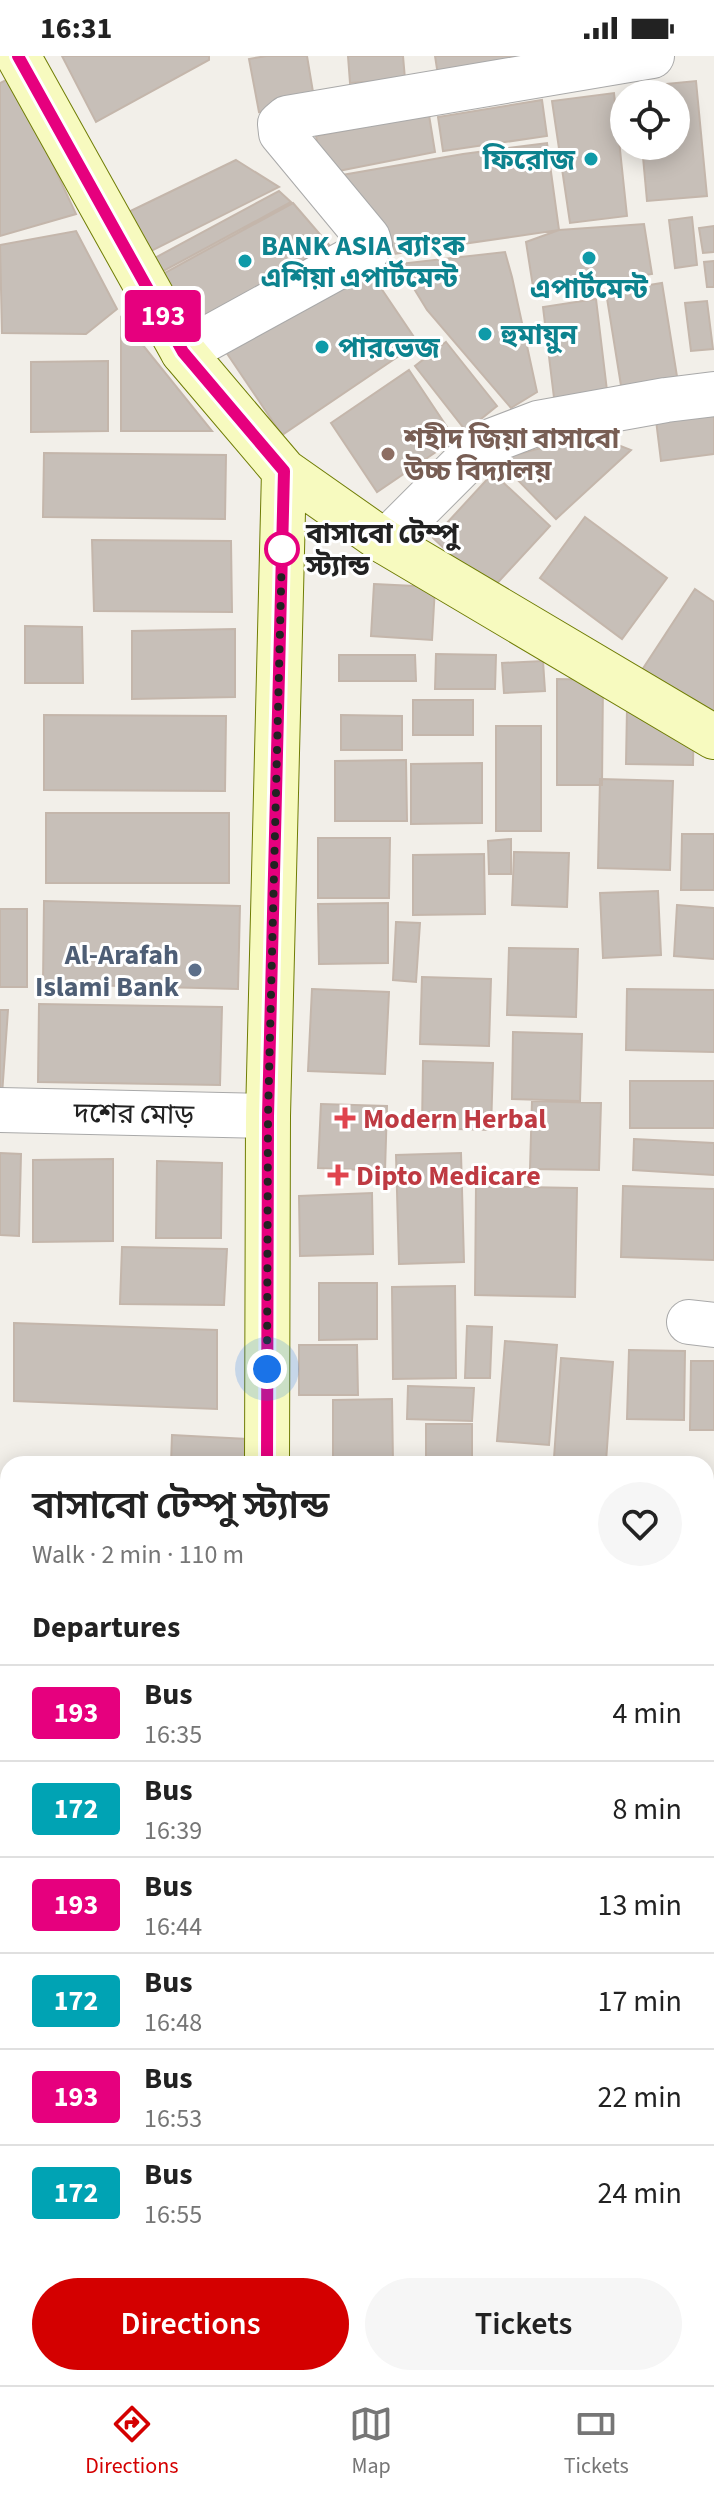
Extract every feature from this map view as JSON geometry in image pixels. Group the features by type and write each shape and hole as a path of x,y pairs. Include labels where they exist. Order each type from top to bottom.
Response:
{"street":[{"path":"18,56 183,352 284,471 385,542 714,737"},
{"path":"183,352 367,251 370,245 368,238 281,133 280,124 287,118 652,56"},
{"path":"385,542 483,444 538,423 714,394"},
{"path":"267,1456 268,1116 284,471"},
{"name":"দশের মোড়","path":"0,1110 268,1116"}],"building":[{"path":"62,56 209,56 209,60 96,122"},
{"path":"307,56 315,104 259,112 249,59"},
{"path":"348,56 403,56 405,79 350,83"},
{"path":"435,56 550,56 440,88"},
{"path":"12,77 76,214 0,236 0,83"},
{"path":"696,81 707,196 647,201 643,160 690,160 690,82"},
{"name":"ফিরোজ","path":"610,94 610,160 621,160 627,216 570,223 552,101"},
{"path":"542,100 547,136 443,151 438,117"},
{"path":"429,115 435,152 323,174 316,136"},
{"path":"547,143 559,230 394,254 325,178 463,154"},
{"path":"236,160 279,187 137,258 114,219"},
{"path":"279,191 291,202 158,274 151,260"},
{"name":"BANK ASIA ব্যাংক এশিয়া এপার্টমেন্ট","path":"293,203 330,246 191,324 159,276"},
{"path":"692,217 697,265 675,268 669,220"},
{"name":"এপার্টমেন্ট","path":"644,224 652,274 534,293 526,242 559,230"},
{"path":"714,226 714,252 703,253 699,228"},
{"path":"76,231 117,309 86,334 2,333 0,245"},
{"name":"হুমায়ুন","path":"505,252 537,392 511,408 427,310 399,264"},
{"name":"পারভেজ","path":"362,260 418,343 282,435 226,352"},
{"path":"714,261 714,287 707,287 704,262"},
{"name":"এপার্টমেন্ট","path":"662,283 679,389 623,398 606,292"},
{"name":"এপার্টমেন্ট","path":"596,299 608,399 555,406 543,307"},
{"path":"707,301 713,349 691,351 685,303"},
{"path":"121,318 212,431 121,431"},
{"path":"446,342 497,406 466,431 415,366"},
{"path":"108,361 108,431 31,432 31,362"},
{"path":"409,370 455,439 377,492 331,423"},
{"path":"714,404 714,454 661,461 655,412"},
{"path":"590,434 631,450 556,519 498,460"},
{"path":"44,453 226,455 225,519 43,517"},
{"path":"493,473 550,526 490,591 433,538"},
{"path":"585,517 667,578 622,639 540,578"},
{"path":"92,540 231,541 232,612 94,611"},
{"path":"374,584 435,587 432,640 371,636"},
{"path":"695,589 714,602 714,717 642,670"},
{"path":"25,626 82,627 83,683 25,683"},
{"path":"235,629 235,697 132,699 132,631"},
{"path":"436,654 496,655 495,689 435,689"},
{"path":"339,655 415,655 416,681 339,681"},
{"path":"543,661 545,691 504,693 502,663"},
{"path":"557,679 603,680 602,785 557,785"},
{"path":"413,700 473,700 473,735 413,735"},
{"path":"627,708 694,709 693,765 626,764"},
{"path":"44,715 226,716 225,791 44,790"},
{"path":"341,715 402,716 402,750 341,750"},
{"path":"496,726 541,726 541,831 496,831"},
{"path":"406,760 407,821 335,821 335,761"},
{"path":"482,763 482,823 411,824 411,764"},
{"path":"600,779 673,781 670,870 598,868"},
{"path":"46,813 229,813 229,883 46,883"},
{"path":"682,834 714,834 714,890 681,890"},
{"path":"318,838 390,838 389,898 318,898"},
{"path":"511,839 511,874 489,874 488,841"},
{"path":"514,852 569,853 567,907 512,905"},
{"path":"484,854 485,914 413,915 413,855"},
{"path":"658,891 661,955 603,958 600,893"},
{"path":"44,901 240,906 238,989 43,984"},
{"path":"388,903 388,963 319,964 318,904"},
{"path":"677,905 714,908 714,959 674,956"},
{"path":"0,909 27,909 27,987 0,987"},
{"path":"396,922 420,923 416,982 393,980"},
{"path":"509,948 578,949 576,1017 507,1015"},
{"path":"422,977 491,979 489,1046 420,1044"},
{"path":"312,989 389,992 385,1074 308,1071"},
{"path":"627,989 714,990 714,1052 626,1050"},
{"path":"39,1004 222,1007 220,1085 38,1082"},
{"path":"0,1010 8,1010 2,1095 0,1095"},
{"path":"513,1032 582,1034 580,1101 512,1099"},
{"path":"423,1061 493,1063 491,1130 422,1128"},
{"path":"630,1081 714,1081 714,1128 630,1128"},
{"path":"532,1101 601,1103 599,1170 530,1169"},
{"path":"321,1104 387,1106 385,1171 318,1168"},
{"path":"634,1139 714,1143 714,1175 633,1170"},
{"path":"0,1153 21,1154 19,1236 0,1235"},
{"path":"461,1153 464,1262 399,1264 396,1155"},
{"path":"113,1159 113,1241 33,1242 33,1160"},
{"path":"157,1161 222,1163 221,1238 156,1238"},
{"path":"476,1186 577,1188 575,1297 475,1295"},
{"path":"623,1186 714,1189 714,1260 621,1257"},
{"path":"372,1193 373,1254 300,1256 299,1196"},
{"path":"122,1247 227,1249 224,1305 120,1304"},
{"path":"319,1283 377,1283 377,1339 319,1340"},
{"path":"455,1286 456,1378 393,1379 392,1287"},
{"path":"14,1323 217,1330 217,1409 14,1401"},
{"path":"467,1326 492,1327 490,1378 465,1378"},
{"path":"505,1341 557,1345 549,1445 497,1441"},
{"path":"299,1345 357,1345 358,1395 299,1395"},
{"path":"629,1350 685,1351 684,1420 627,1419"},
{"path":"561,1358 613,1362 606,1456 554,1456"},
{"path":"691,1361 714,1361 714,1430 690,1430"},
{"path":"408,1386 474,1388 472,1421 407,1419"},
{"path":"392,1399 393,1456 333,1456 333,1400"},
{"path":"426,1424 472,1424 472,1456 426,1456"},
{"path":"172,1435 247,1439 246,1456 171,1456"}],"bus line":[{"name":"193","path":"18,56 183,352 284,471 268,1116 267,1456"}],"place":[{"name":"ফিরোজ","path":"591,159"},
{"name":"এপার্টমেন্ট","path":"589,258"},
{"name":"BANK ASIA ব্যাংক এশিয়া এপার্টমেন্ট","path":"245,261"},
{"name":"হুমায়ুন","path":"485,334"},
{"name":"পারভেজ","path":"322,347"},
{"name":"শহীদ জিয়া বাসাবো উচ্চ বিদ্যালয়","path":"388,454"},
{"name":"বাসাবো টেম্পু স্ট্যান্ড","path":"282,549"},
{"name":"Al-Arafah Islami Bank","path":"195,970"},
{"name":"Modern Herbal","path":"345,1118"},
{"name":"Dipto Medicare","path":"338,1175"}],"route":[{"path":"267,1369 268,1116 282,549"}]}
